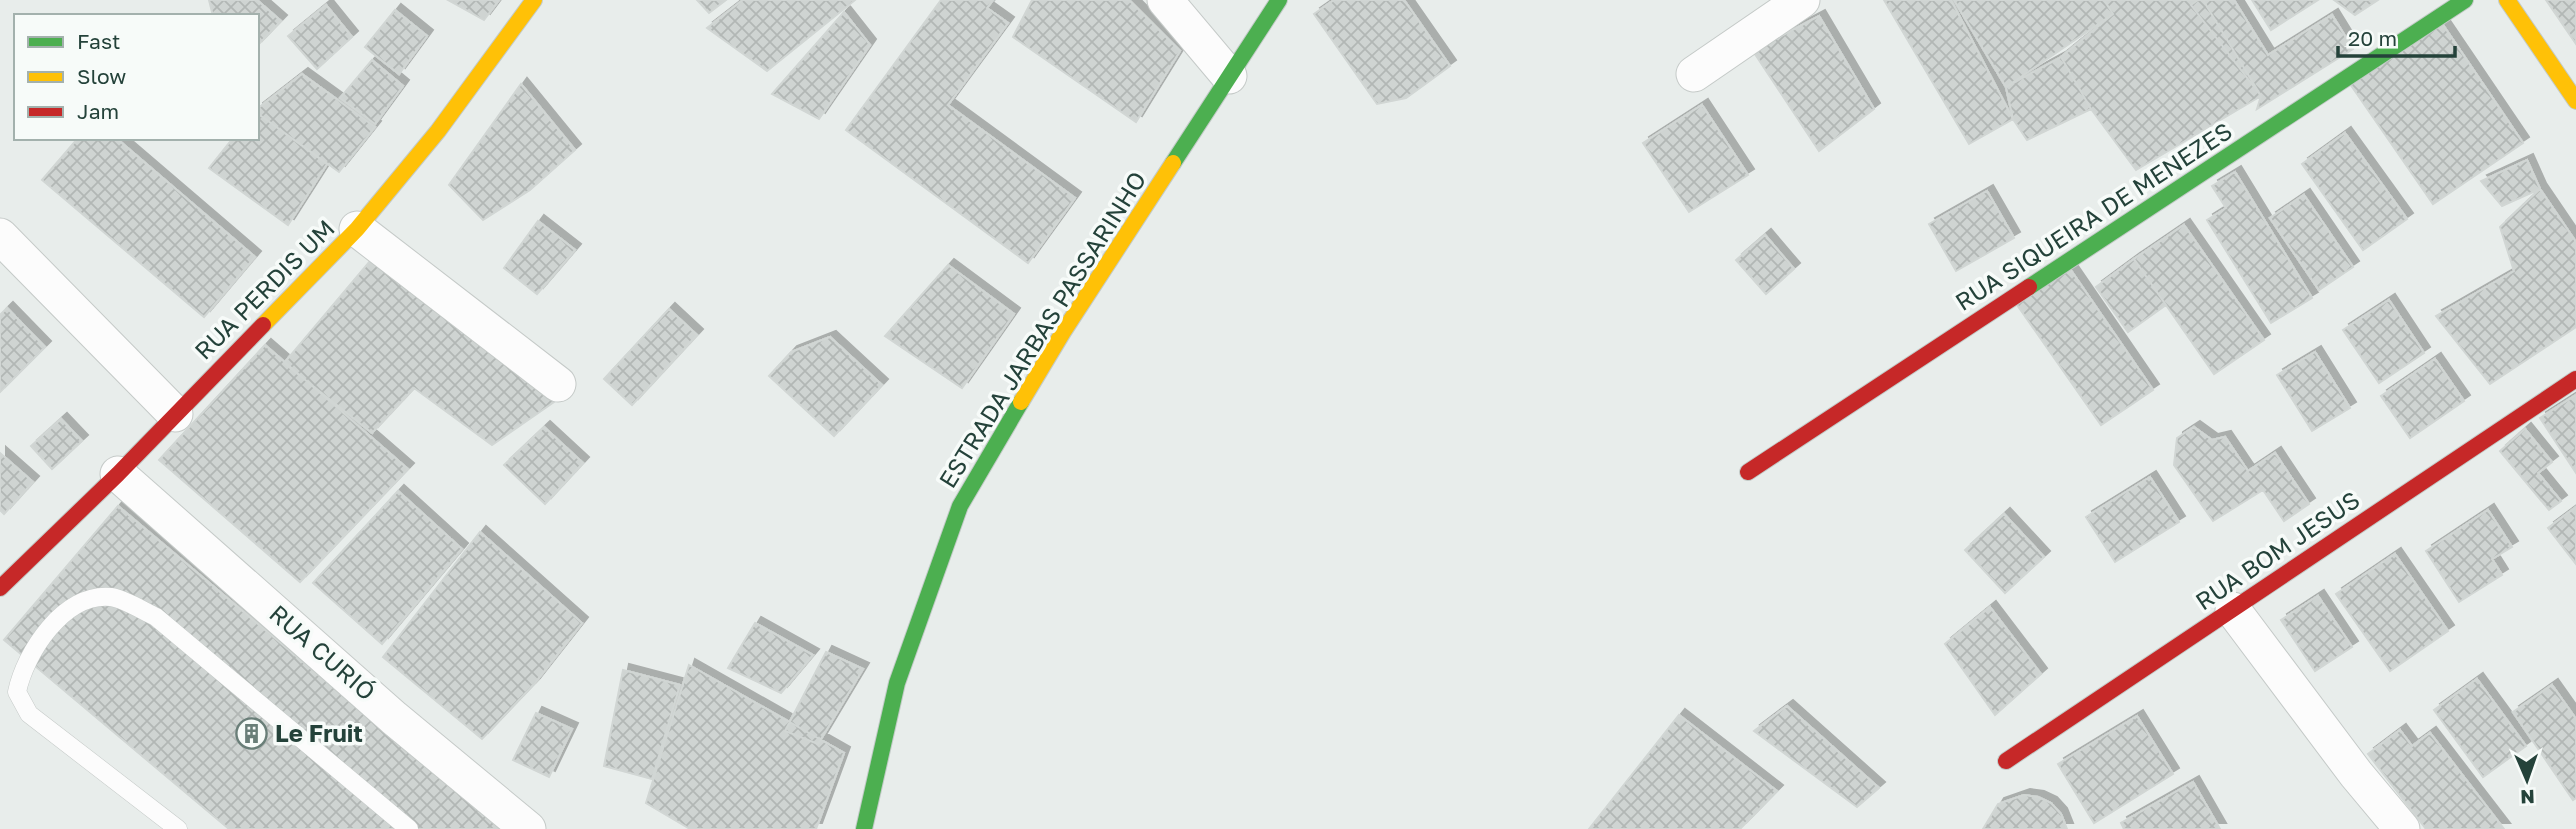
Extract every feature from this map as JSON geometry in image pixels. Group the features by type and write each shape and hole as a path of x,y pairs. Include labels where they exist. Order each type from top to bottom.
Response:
{"street":[{"name":"RUA PERDIS UM","path":"0,588 118,474 357,229 438,131 534,0"},
{"path":"1165,0 1229,76"},
{"name":"ESTRADA JARBAS PASSARINHO","path":"863,829 897,683 960,506 1063,332 1279,0"},
{"path":"1694,74 1802,0"},
{"name":"RUA SIQUEIRA DE MENEZES","path":"1748,472 2465,0"},
{"path":"2507,0 2576,101"},
{"path":"357,229 558,384"},
{"path":"0,236 175,414"},
{"name":"RUA BOM JESUS","path":"2006,761 2576,379"},
{"name":"RUA CURIÓ","path":"118,474 394,718 528,829"},
{"path":"2232,610 2356,775 2402,829"}],"lane":[{"path":"178,829 29,714 16,692 22,667 57,618 88,599 112,597 156,617 409,829"}],"building":[{"path":"209,0 257,0 281,21 259,44 259,14 212,14"},
{"path":"448,0 499,0 484,20"},
{"path":"697,0 726,0 709,13"},
{"path":"743,0 855,0 767,71 707,28"},
{"path":"941,0 993,0 987,8 1008,23 948,105 1075,198 1028,263 846,130"},
{"path":"1032,0 1129,0 1180,51 1136,122 1013,37"},
{"path":"1334,0 1404,0 1450,66 1406,98 1377,104 1314,14"},
{"path":"1884,0 1951,0 2013,119 1969,144"},
{"path":"1954,0 2104,0 2113,14 2006,87"},
{"path":"2104,0 2203,0 2261,96 2136,170 2091,109 2061,57 2113,14"},
{"path":"2198,0 2234,0 2268,55 2332,15 2353,49 2257,109 2261,96 2191,5"},
{"path":"2252,0 2318,0 2271,30"},
{"path":"2334,0 2378,0 2355,15"},
{"path":"2546,0 2576,0 2576,44"},
{"path":"326,5 352,37 317,69 288,36"},
{"path":"395,10 427,36 399,74 365,47"},
{"path":"844,12 870,45 819,119 772,94"},
{"path":"1819,16 1874,109 1819,151 1753,51"},
{"path":"2439,19 2523,143 2433,204 2348,81"},
{"path":"2061,57 2091,109 2027,140 2013,119 2006,87"},
{"path":"372,60 403,86 375,124 340,98"},
{"path":"302,74 375,127 339,172 259,114 259,107"},
{"path":"521,84 575,150 530,190 483,220 449,185"},
{"path":"1702,105 1748,175 1689,212 1643,143"},
{"path":"259,114 327,164 288,225 209,168 231,140 259,140"},
{"path":"2345,133 2407,219 2363,250 2302,164"},
{"path":"76,140 118,140 255,257 204,317 42,180"},
{"path":"2527,160 2540,189 2502,206 2481,181"},
{"path":"2235,172 2312,298 2271,323 2207,220 2226,208 2212,186"},
{"path":"2540,189 2576,242 2576,327 2490,384 2436,316 2514,271 2500,227"},
{"path":"1987,191 2014,238 1956,271 1929,224"},
{"path":"2304,195 2353,267 2319,290 2270,218"},
{"path":"538,221 575,250 537,294 504,268"},
{"path":"2184,225 2264,340 2214,374 2134,259"},
{"path":"1765,235 1794,269 1766,294 1736,260"},
{"path":"381,248 557,400 492,445 414,388 372,433 284,363"},
{"path":"2134,259 2166,305 2128,332 2096,287"},
{"path":"948,265 1014,314 962,388 885,336"},
{"path":"2068,266 2153,390 2101,425 2015,302"},
{"path":"2389,300 2424,353 2379,383 2343,330"},
{"path":"7,308 45,347 0,392 0,315"},
{"path":"669,309 697,335 632,405 604,379"},
{"path":"830,337 882,385 834,436 769,376 791,352"},
{"path":"265,345 408,469 300,582 159,460"},
{"path":"2315,352 2350,408 2312,431 2277,375"},
{"path":"2435,359 2464,401 2410,438 2381,396"},
{"path":"2576,395 2576,473 2540,418"},
{"path":"61,419 82,441 52,469 31,446"},
{"path":"544,427 583,463 545,504 504,465"},
{"path":"2194,427 2212,440 2225,437 2248,471 2275,453 2309,504 2284,521 2263,490 2213,521 2174,465 2177,438"},
{"path":"2525,429 2552,462 2538,473 2561,501 2549,510 2500,451"},
{"path":"0,453 33,482 4,514 0,510"},
{"path":"2150,477 2179,522 2115,562 2086,517"},
{"path":"398,491 462,549 382,644 313,583"},
{"name":"Le Fruit","path":"118,506 501,829 229,829 4,640"},
{"path":"2576,507 2576,564 2548,528"},
{"path":"2488,510 2512,547 2492,559 2502,575 2459,602 2426,551"},
{"path":"2004,514 2044,557 2005,593 1965,550"},
{"path":"480,532 582,623 534,684 482,739 383,657"},
{"path":"2395,554 2448,631 2390,671 2336,594"},
{"path":"2318,596 2352,647 2315,671 2281,620"},
{"path":"1990,607 2041,674 1995,715 1945,644"},
{"path":"755,623 813,655 781,693 728,668"},
{"path":"826,652 863,669 818,744 785,731"},
{"path":"689,665 844,753 816,829 690,829 646,803"},
{"path":"623,670 680,685 652,779 604,766"},
{"path":"2477,679 2526,746 2483,777 2434,710"},
{"path":"2552,685 2576,719 2576,798 2573,800 2513,712"},
{"path":"1787,706 1879,788 1857,807 1754,731"},
{"path":"536,713 572,729 549,777 513,760"},
{"path":"1679,715 1777,791 1740,829 1589,829"},
{"path":"2137,716 2173,774 2094,823 2058,764"},
{"path":"2400,730 2412,746 2430,733 2504,829 2426,829 2368,754"},
{"path":"2193,782 2220,829 2124,829 2121,823"},
{"path":"2024,795 2051,803 2061,814 2067,829 1983,829 1998,804"}],"traffic: fast":[{"path":"1173,163 1279,0"},
{"path":"2029,287 2465,0"},
{"path":"864,829 897,683 960,506 1021,402"}],"traffic: slow":[{"path":"263,325 357,229 438,131 534,0"},
{"path":"2507,0 2576,101"},
{"path":"1021,402 1063,332 1173,163"}],"traffic: jam":[{"path":"1748,472 2029,287"},
{"path":"0,588 118,474 263,325"},
{"path":"2006,761 2576,379"}],"place":[{"name":"Le Fruit","path":"252,734"}]}
